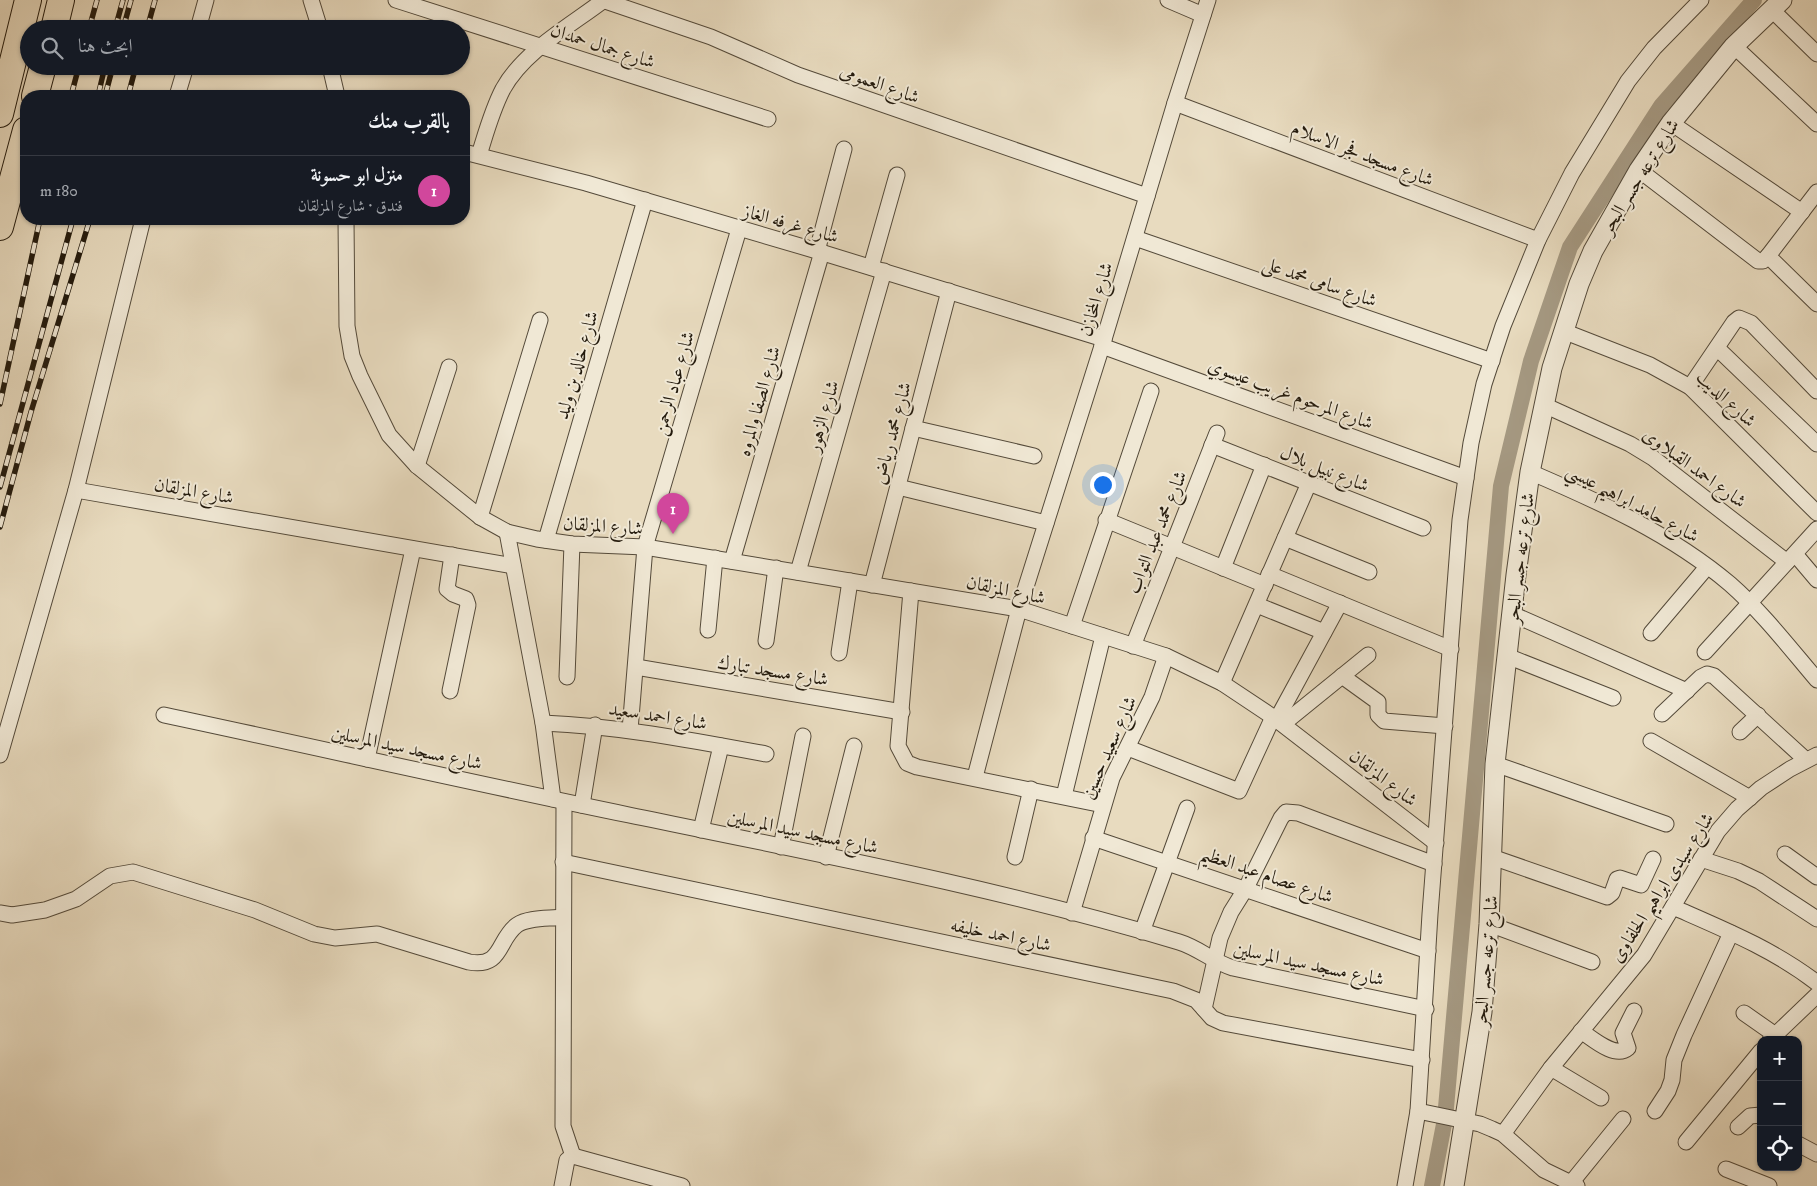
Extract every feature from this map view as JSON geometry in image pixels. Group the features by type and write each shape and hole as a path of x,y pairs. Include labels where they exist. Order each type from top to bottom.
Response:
{"highway":[{"path":"23,20 28,0"},
{"path":"56,20 62,0"},
{"path":"0,114 20,33"},
{"path":"37,90 41,75"},
{"path":"0,227 20,152"}],"street":[{"path":"200,20 206,0"},
{"path":"312,0 318,20"},
{"name":"شارع جمال حمدان","path":"396,0 459,20"},
{"path":"479,155 491,114 504,88 519,68 542,46 603,0"},
{"name":"شارع العمومى","path":"603,0 711,37 798,75 1147,196"},
{"path":"1168,0 1203,15"},
{"name":"شارع المخازن","path":"976,777 1019,609 1208,0"},
{"path":"1405,1186 1423,1112 1422,1060 1428,950 1460,520 1471,443 1484,384 1538,240 1572,173 1628,81 1654,48 1701,0"},
{"path":"1777,5 1817,54"},
{"name":"شارع ترعه جسر البحر","path":"1454,1186 1462,1121 1482,1012 1489,924 1495,764 1530,472 1544,404 1563,331 1593,251 1639,170 1671,123 1734,46 1777,5"},
{"name":"شارع جمال حمدان","path":"470,23 768,119"},
{"path":"1734,46 1817,124"},
{"path":"179,90 183,75"},
{"path":"332,75 336,90"},
{"name":"شارع مسجد فجر الاسلام","path":"1175,103 1538,240"},
{"path":"1671,123 1802,212"},
{"name":"شارع الصفا والمروه","path":"732,561 820,252 844,149"},
{"name":"شارع غرفه الغاز","path":"470,153 645,200 877,269 1103,343"},
{"path":"1639,170 1753,259 1765,258 1817,304"},
{"name":"شارع الزهور","path":"798,572 877,269 898,175"},
{"path":"1765,258 1817,192"},
{"name":"شارع خالد بن وليد","path":"546,540 645,200"},
{"path":"0,756 76,490 142,225"},
{"name":"شارع المزلقان","path":"346,225 347,326 352,356 375,410 389,435 417,466 480,517 507,532 546,540 572,544 645,547 1019,609 1166,656 1222,683 1278,720 1436,843"},
{"name":"شارع عباد الرحمن","path":"630,730 645,547 739,229"},
{"name":"شارع سامى محمد على","path":"1134,238 1492,361"},
{"name":"شارع محمد رياض","path":"872,584 948,291"},
{"path":"1690,387 1734,322 1739,318 1751,323 1817,391"},
{"path":"480,517 540,320"},
{"name":"شارع الديب","path":"1563,331 1650,365 1690,387 1817,513"},
{"name":"شارع المرحوم غريب عيسوي","path":"1103,343 1466,478"},
{"path":"1717,348 1817,444"},
{"path":"417,466 449,367"},
{"path":"1072,626 1106,520 1151,391"},
{"name":"شارع احمد القبلاوى","path":"1544,404 1630,444 1653,458 1791,558 1817,580"},
{"path":"913,428 1034,456"},
{"name":"شارع نبيل بلال","path":"1215,439 1264,465 1423,528"},
{"name":"شارع محمد عبد التواب","path":"1133,646 1215,439"},
{"path":"1223,568 1264,465"},
{"name":"شارع حامد ابراهيم عيسي","path":"1530,472 1594,500 1650,530 1707,567 1751,603 1817,680"},
{"path":"1222,683 1309,483"},
{"path":"898,487 1046,523"},
{"name":"شارع المزلقان","path":"76,490 513,566"},
{"path":"1106,520 1223,568 1340,603 1451,649"},
{"path":"1705,652 1817,529"},
{"path":"507,532 559,800 563,862 563,1126 573,1156"},
{"path":"1285,538 1369,572"},
{"path":"567,678 572,544"},
{"path":"367,759 413,548"},
{"path":"450,691 468,605 466,599 453,594 447,589 452,555"},
{"path":"708,630 716,558"},
{"path":"1651,633 1707,567"},
{"path":"766,641 776,568"},
{"path":"839,653 850,581"},
{"path":"911,591 898,746 907,763 917,767 976,777 1103,804"},
{"path":"1128,748 1239,791 1340,603"},
{"path":"1257,605 1324,632"},
{"path":"1512,614 1687,690"},
{"path":"1064,796 1103,636"},
{"path":"1278,720 1342,676 1368,655"},
{"name":"شارع سعيد حسين","path":"1072,913 1112,778 1152,697 1166,656"},
{"path":"1507,656 1613,698"},
{"name":"شارع مسجد تبارك","path":"636,667 902,712"},
{"path":"1662,714 1701,677 1707,674 1714,676 1758,715 1811,757"},
{"path":"1342,676 1378,702 1378,714 1384,721 1445,726"},
{"name":"شارع مسجد سيد المرسلين","path":"164,714 582,806 781,847 1072,913 1193,947 1213,960 1233,968 1426,1009"},
{"path":"1740,732 1758,715"},
{"name":"شارع احمد سعيد","path":"543,723 595,725 766,754"},
{"path":"582,806 595,725"},
{"path":"781,847 803,736"},
{"path":"1651,741 1750,798"},
{"path":"701,830 721,746"},
{"path":"826,857 854,746"},
{"name":"شارع سيدى ابراهيم الحلفاوى","path":"1503,1134 1580,1031 1634,969 1673,908 1718,831 1737,808 1783,774 1811,757"},
{"path":"1495,764 1666,824"},
{"path":"1015,857 1030,789"},
{"path":"1142,932 1187,808"},
{"path":"1204,1008 1213,960 1231,912 1246,888 1281,818 1286,812 1298,813 1434,864"},
{"name":"شارع عصام عبد العظيم","path":"1093,838 1167,861 1428,950"},
{"path":"1785,854 1817,877"},
{"path":"1492,857 1607,897 1612,893 1617,879 1620,878 1641,885 1652,859"},
{"path":"1701,859 1738,871 1759,881 1817,919"},
{"name":"شارع احمد خليفه","path":"563,862 1172,991 1196,1000 1212,1018 1223,1023 1422,1060"},
{"path":"0,913 12,915 45,910 76,899 110,876 133,872 255,910 314,934 335,938 377,934 469,962 482,963 488,962 498,954 510,934 519,924 532,920 563,917"},
{"path":"1673,908 1782,958 1817,983"},
{"path":"1489,924 1592,962"},
{"path":"1655,1111 1668,1091 1672,1080 1674,1060 1684,1034 1731,933"},
{"path":"1773,1036 1817,995"},
{"path":"1580,1031 1615,1052 1624,1052 1628,1048 1628,1044 1623,1033 1634,1011"},
{"path":"1744,1013 1771,1036"},
{"path":"1686,1142 1757,1057"},
{"path":"1551,1068 1601,1098"},
{"path":"1423,1112 1480,1124 1503,1134 1544,1170 1574,1184 1623,1120"},
{"path":"1738,1127 1754,1114 1757,1114"},
{"path":"1802,1146 1817,1154"},
{"path":"562,1186 567,1160 573,1156 682,1186"},
{"path":"1726,1169 1769,1186"}],"waterway":[{"path":"1432,1186 1445,1119 1501,486 1531,361 1570,247 1661,106 1754,0"}],"railway":[{"path":"91,20 97,0"},
{"path":"117,20 123,0"},
{"path":"125,20 131,0"},
{"path":"149,20 155,0"},
{"path":"73,90 77,75"},
{"path":"99,90 103,75"},
{"path":"107,90 111,75"},
{"path":"130,90 134,75"},
{"path":"0,404 39,225"},
{"path":"0,487 71,225"},
{"path":"0,527 31,412 88,225"}],"place":[{"name":"منزل ابو حسونة","path":"673,534"}]}
